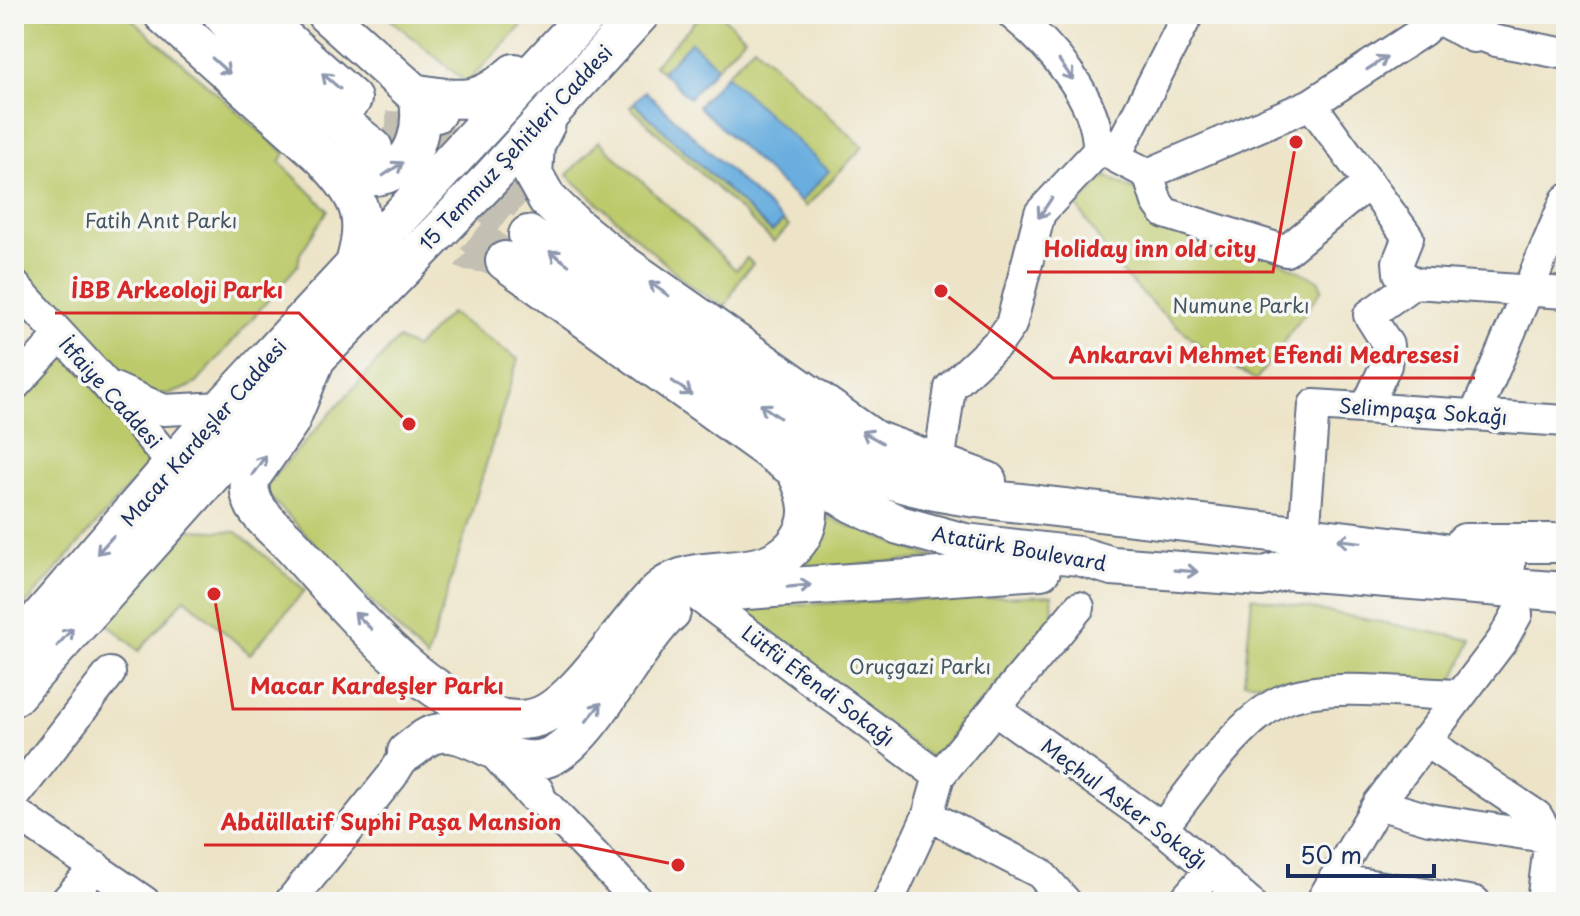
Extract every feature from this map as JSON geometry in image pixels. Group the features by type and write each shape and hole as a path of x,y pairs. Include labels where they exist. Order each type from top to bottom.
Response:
{"main road":[{"path":"163,14 324,158 352,191 361,213 362,239 354,267"},
{"path":"197,14 262,31"},
{"path":"222,14 262,31 380,137"},
{"path":"326,14 418,94 450,128 462,150 466,172 461,184 399,261 392,282"},
{"name":"15 Temmuz Şehitleri Caddesi","path":"462,150 588,14"},
{"name":"15 Temmuz Şehitleri Caddesi","path":"392,282 640,14"},
{"path":"418,94 467,101 481,98 525,64 560,44"},
{"path":"324,158 353,177 379,177 394,171 409,157 418,139 421,119 418,94"},
{"path":"553,110 535,145 533,174 547,199 575,226 874,440 927,462 1078,509"},
{"name":"Macar Kardeşler Caddesi","path":"14,696 188,476 223,407 462,150"},
{"name":"Atatürk Boulevard","path":"1566,570 1492,563 1426,550 931,492 887,480 844,462 696,359 516,248 795,469 852,503 922,533 965,543 1079,556 1112,566 1261,577 1285,570 1566,592"},
{"name":"Macar Kardeşler Caddesi","path":"14,648 188,476 316,358 392,282"},
{"path":"316,358 290,421 254,469 248,486 260,513 314,572 412,669 442,692 477,711 502,719 528,720 546,714 565,700 652,598 676,578 767,566 792,549 804,532 810,511 807,493 795,469"},
{"path":"188,476 287,556 314,572"},
{"path":"1426,550 1469,542 1566,543"},
{"path":"407,752 432,735 446,732 500,754 522,759 541,776 667,615 687,600 709,592 943,574 1112,566"},
{"path":"1261,577 1290,587 1566,617"},
{"path":"407,752 419,725 421,697 412,669"}],"street":[{"path":"1012,14 1063,63 1107,154 1148,174 1157,202 1165,213 1286,251 1368,184"},
{"path":"927,462 941,450 950,388 999,342 1011,325 1040,213 1107,154 1188,14"},
{"path":"1148,174 1311,104 1423,31 1458,20 1566,54"},
{"path":"1311,104 1408,237 1398,262 1399,273 1414,283 1566,293"},
{"path":"1475,415 1566,200"},
{"path":"1366,408 1386,365 1388,345 1369,315 1414,283"},
{"name":"İtfaiye Caddesi","path":"14,285 188,476"},
{"path":"14,386 59,337"},
{"path":"104,382 164,410 223,407"},
{"name":"Selimpaşa Sokağı","path":"1304,536 1314,405 1566,421"},
{"name":"Lütfü Efendi Sokağı","path":"698,596 939,776"},
{"path":"888,902 928,815 939,776 1079,607"},
{"path":"1475,902 1327,890 1378,804 1502,641 1517,614"},
{"path":"14,797 110,673"},
{"path":"1162,828 1242,732 1267,708 1290,697 1336,691 1459,695"},
{"name":"Meçhul Asker Sokağı","path":"996,710 1162,828 1249,902"},
{"path":"1425,741 1537,816 1558,839"},
{"path":"290,902 392,776 407,752"},
{"path":"541,776 630,899"},
{"path":"1378,804 1429,819 1558,839"},
{"path":"14,812 145,902"},
{"path":"928,815 1040,873 1066,902"},
{"path":"1542,902 1558,839"},
{"path":"65,902 96,867"},
{"path":"1183,902 1211,869"}],"green space":[{"name":"Fatih Anıt Parkı","path":"14,14 126,14 285,153 280,162 328,210 300,254 298,265 197,383 166,394 135,385 14,260"},
{"path":"384,14 533,14 467,83"},
{"path":"702,14 720,14 745,37 717,67 691,42 662,72 654,65"},
{"path":"754,46 863,147 806,207 800,202 828,171 726,75"},
{"path":"634,103 772,232 783,221 789,226 774,242 630,107"},
{"path":"599,141 736,270 747,258 753,264 741,277 725,307 689,285 567,175"},
{"name":"Numune Parkı","path":"1106,176 1318,280 1322,289 1256,380 1211,355 1118,269 1077,206"},
{"path":"450,313 518,359 427,659 262,489 398,339 415,348"},
{"path":"60,346 154,458 14,618 14,396"},
{"path":"826,517 935,558 792,571 814,547"},
{"path":"190,530 237,532 305,590 250,654 185,598 139,651 101,618"},
{"name":"Oruçgazi Parkı","path":"1052,595 1053,617 933,759 727,607"},
{"path":"1252,597 1472,640 1452,684 1244,682"}],"water":[{"path":"691,42 717,67 689,98 662,72"},
{"path":"726,75 829,171 800,202 698,106"},
{"path":"645,91 783,221 772,232 634,103"}],"tunnel":[{"path":"386,126 428,127 525,207 528,235"},
{"path":"386,126 528,235"},
{"path":"376,157 385,185 466,255 505,261"},
{"path":"430,197 505,261"}],"place":[{"name":"Holiday inn old city","path":"1296,142"},
{"name":"Ankaravi Mehmet Efendi Medresesi","path":"941,291"},
{"name":"İBB Arkeoloji Parkı","path":"409,424"},
{"name":"Macar Kardeşler Parkı","path":"214,594"},
{"name":"Abdüllatif Suphi Paşa Mansion","path":"678,865"}]}
